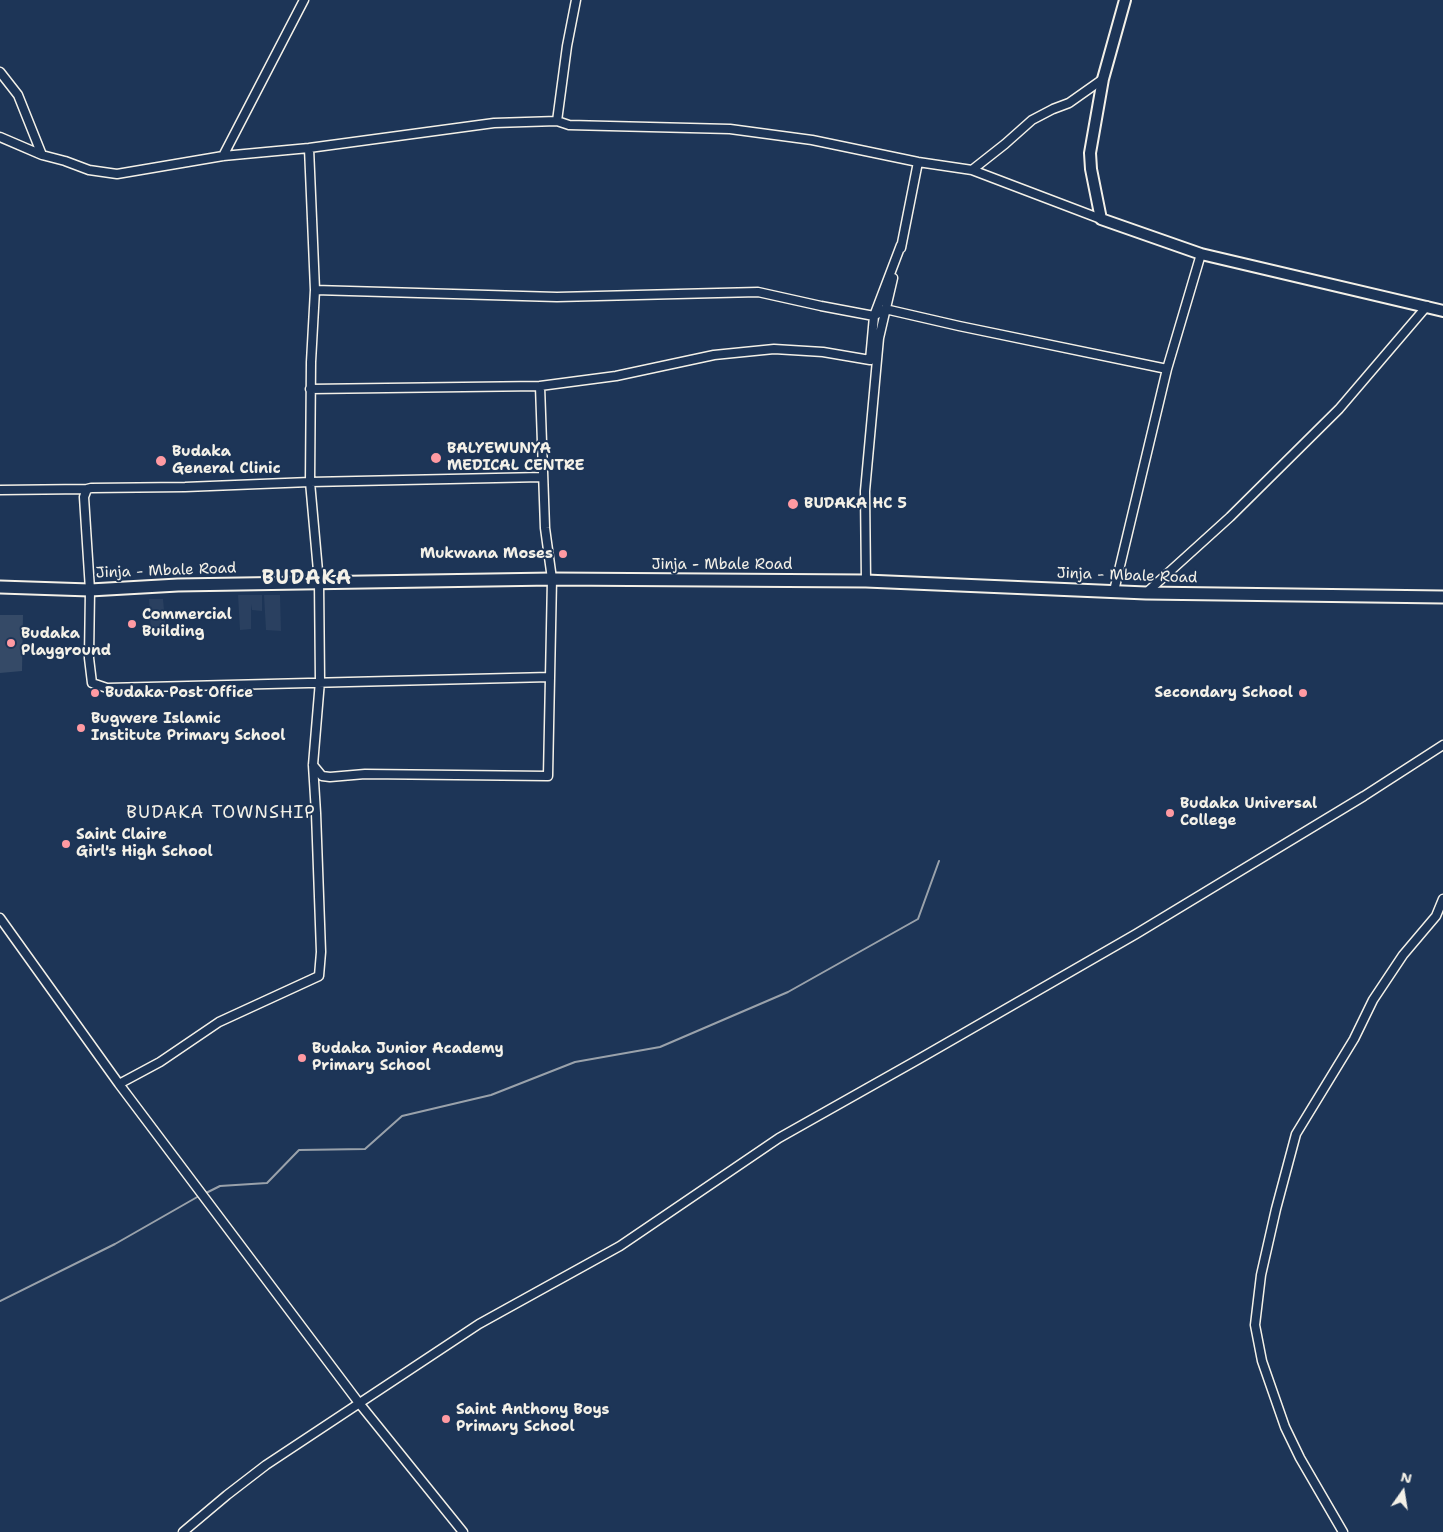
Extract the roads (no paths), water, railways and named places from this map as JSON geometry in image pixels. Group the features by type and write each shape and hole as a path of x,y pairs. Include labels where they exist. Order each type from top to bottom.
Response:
{"main road":[{"name":"Jinja - Mbale Road","path":"0,587 90,590 178,585 552,579 866,582 1146,592 1443,597"}],"street":[{"path":"223,156 304,0"},
{"path":"557,121 567,46 576,0"},
{"path":"1101,219 1091,169 1090,153 1104,79 1125,0"},
{"path":"0,72 18,95 42,155"},
{"path":"972,170 1032,120 1069,103 1104,79"},
{"path":"0,137 42,155 65,160 89,170 117,174 223,156 309,148 494,123 557,121 569,125 730,129 812,140 918,162 972,170 1101,219 1201,254 1443,311"},
{"path":"119,1084 160,1062 219,1022 319,976 320,952 313,765 320,681 319,582 310,482 310,362 315,290 309,148"},
{"path":"866,582 865,491 879,338 918,162"},
{"path":"310,389 540,386 616,376 714,355 774,350 823,352 870,360 874,316 901,245"},
{"path":"1114,591 1167,369 1201,254"},
{"path":"315,290 557,297 758,292 874,316 885,309 1167,369"},
{"path":"1146,592 1230,517 1339,409 1427,306"},
{"path":"313,765 322,776 330,777 365,774 548,776 552,579 545,528 540,386"},
{"path":"0,490 542,477"},
{"path":"87,489 84,496 90,590 89,658 92,683 107,688 151,688 320,681 550,677"},
{"path":"187,1530 266,1465 479,1324 620,1246 779,1138 928,1055 1136,934 1364,796 1443,745"},
{"path":"1343,1532 1300,1458 1285,1427 1262,1361 1255,1325 1261,1275 1296,1134 1354,1039 1373,1000 1402,955 1436,916 1443,899"},
{"path":"0,918 119,1084 359,1403 464,1532"}],"waterway":[{"path":"206,1193 220,1186 267,1183 299,1150 365,1149 402,1116 491,1095 575,1062 660,1047 788,992 918,919 939,861"},
{"path":"0,1301 115,1244 199,1196"}],"place":[{"name":"BALYEWUNYA MEDICAL CENTRE","path":"436,458"},
{"name":"Budaka General Clinic","path":"161,461"},
{"name":"BUDAKA HC 5","path":"793,504"},
{"name":"Mukwana Moses","path":"563,554"},
{"name":"Commercial Building","path":"132,624"},
{"name":"Budaka Playground","path":"11,643"},
{"name":"Budaka Post Office","path":"95,693"},
{"name":"Secondary School","path":"1303,693"},
{"name":"Bugwere Islamic Institute Primary School","path":"81,728"},
{"name":"Budaka Universal College","path":"1170,813"},
{"name":"Saint Claire Girl's High School","path":"66,844"},
{"name":"Budaka Junior Academy Primary School","path":"302,1058"},
{"name":"Saint Anthony Boys Primary School","path":"446,1419"}],"district":[{"name":"BUDAKA","path":"307,579"},
{"name":"BUDAKA TOWNSHIP","path":"221,813"}]}
